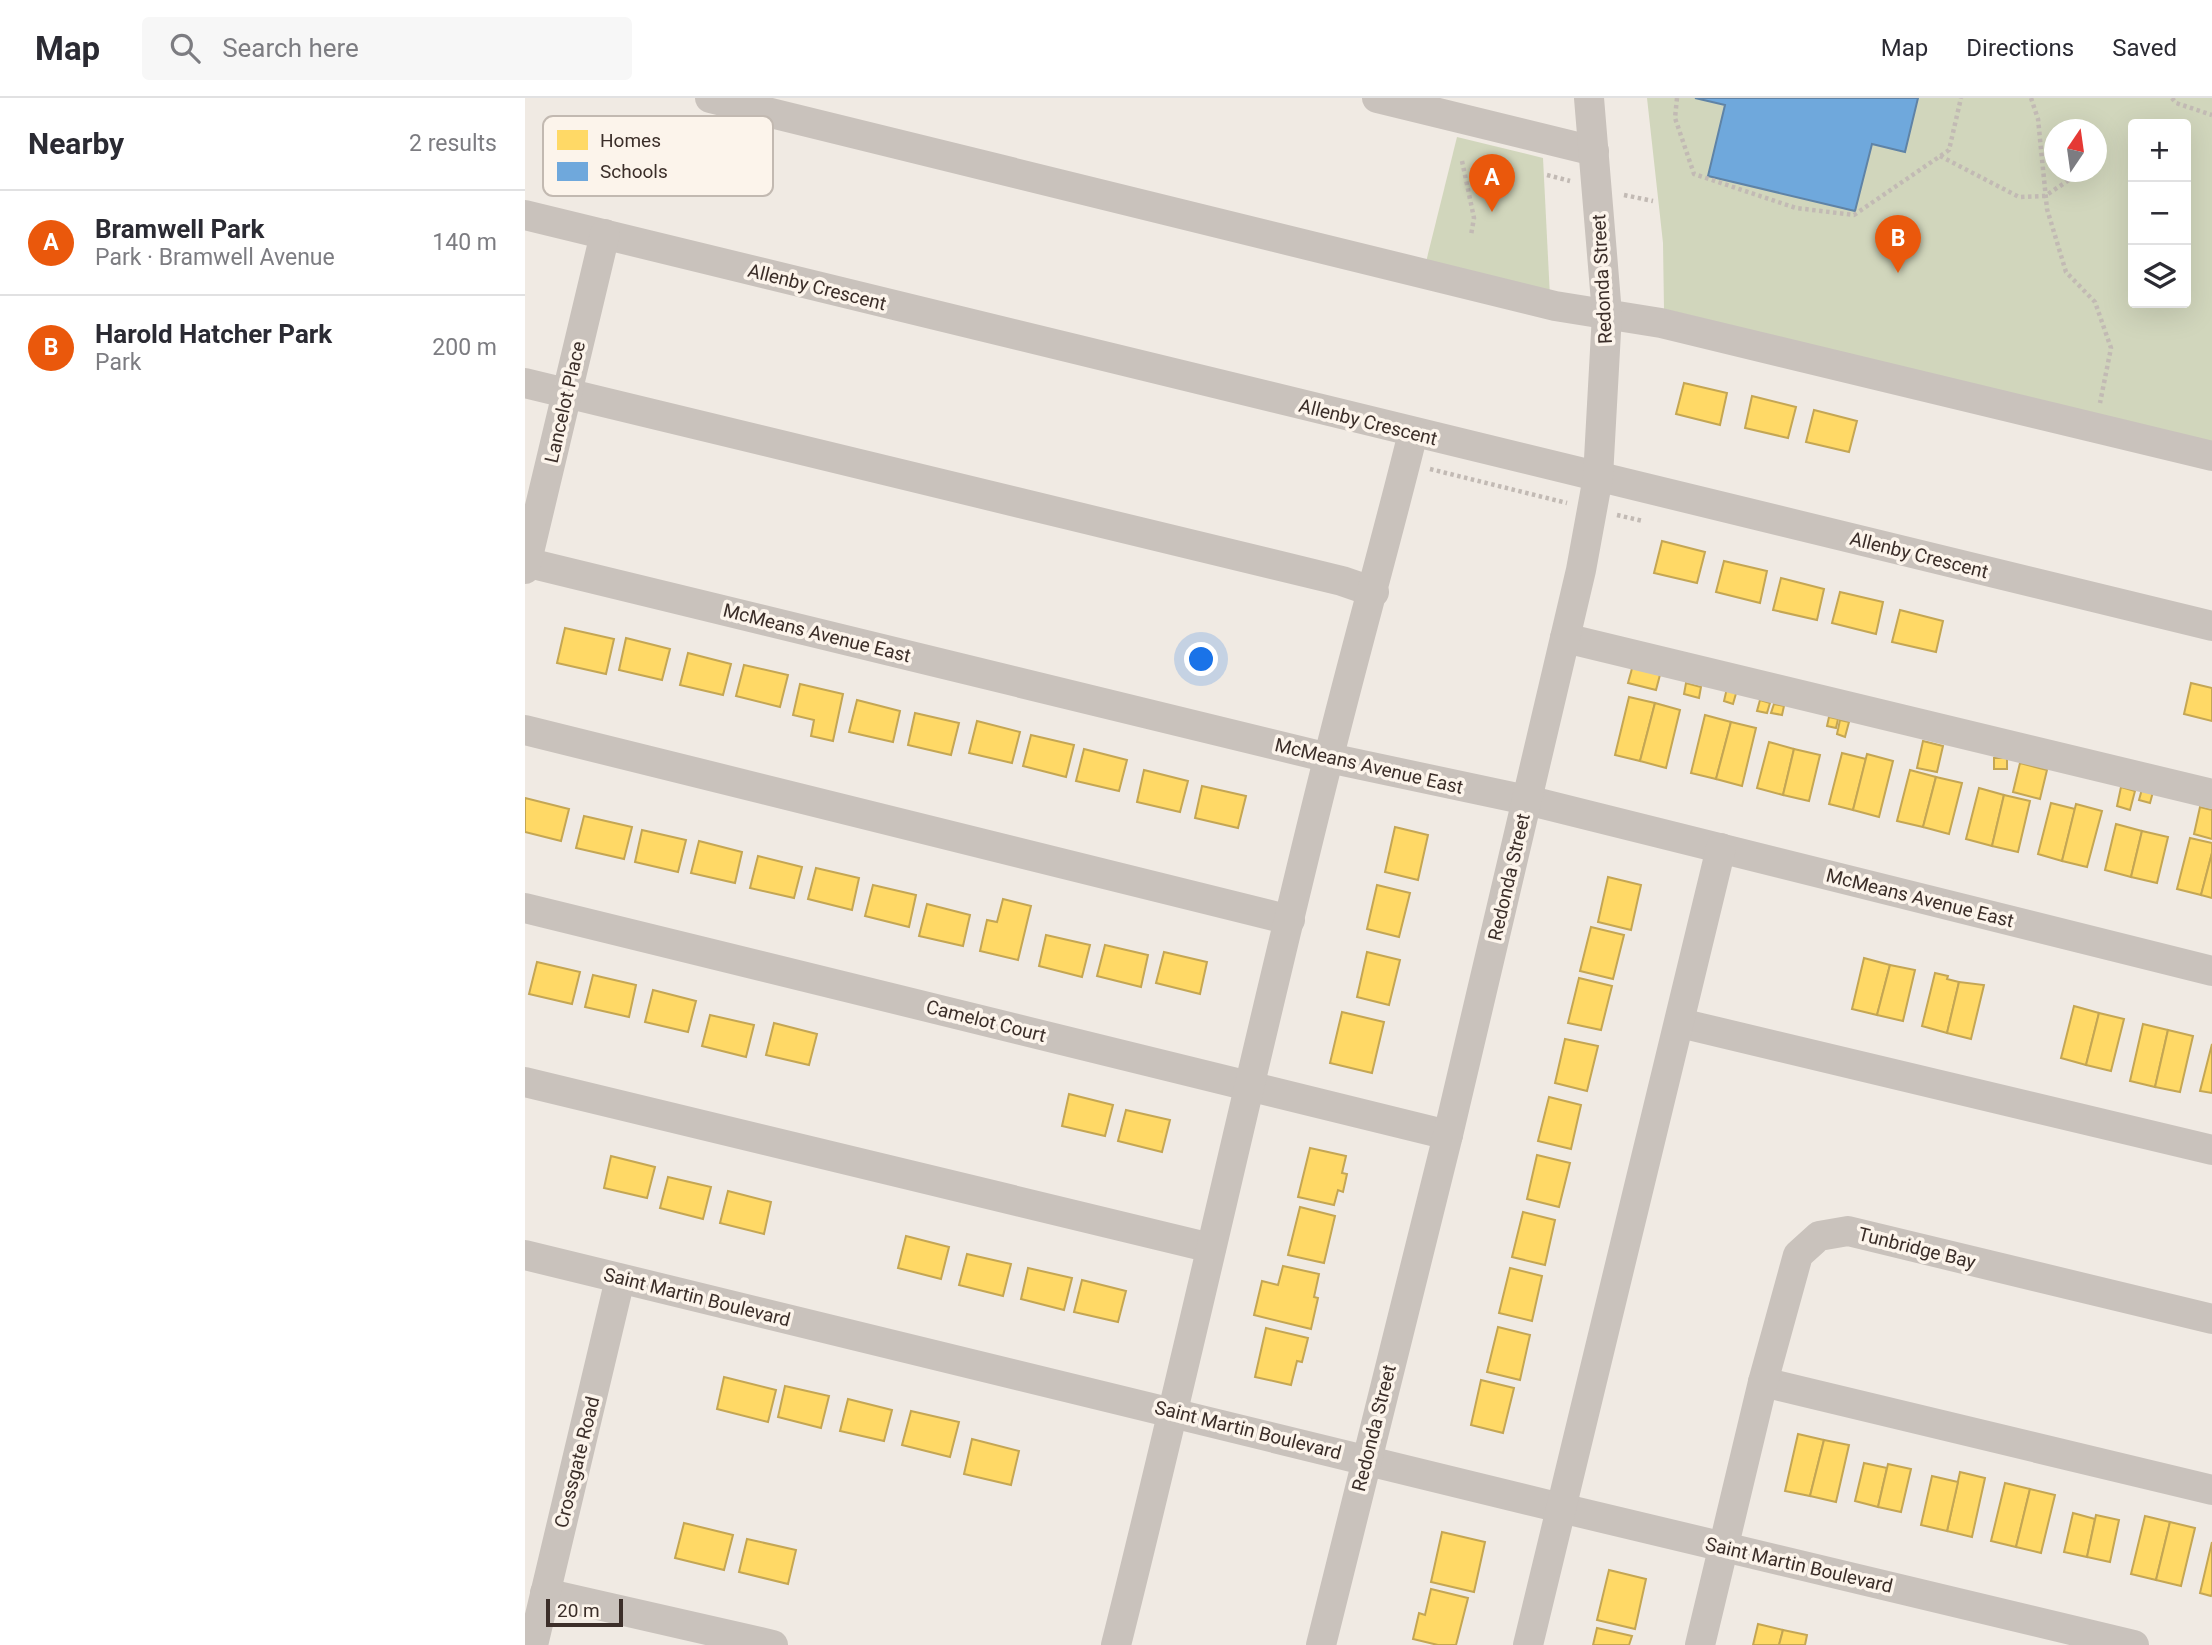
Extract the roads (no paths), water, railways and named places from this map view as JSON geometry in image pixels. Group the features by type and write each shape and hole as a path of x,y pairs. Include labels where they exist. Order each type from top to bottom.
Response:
{"street":[{"path":"710,98 1555,306 1661,323 2212,457"},
{"path":"1377,98 1594,151"},
{"name":"Redonda Street","path":"1321,1645 1448,1135 1565,638 1598,477 1607,314 1589,98"},
{"name":"Allenby Crescent","path":"525,215 2212,626"},
{"name":"Lancelot Place","path":"526,565 605,234"},
{"path":"525,383 1342,581 1374,592"},
{"path":"1116,1645 1329,758 1413,433"},
{"name":"McMeans Avenue East","path":"526,565 1329,758 1527,800 2212,971"},
{"path":"1565,638 2212,794"},
{"path":"525,730 1290,920"},
{"path":"1528,1645 1721,848"},
{"name":"Camelot Court","path":"525,908 1448,1135"},
{"path":"1680,1023 2212,1150"},
{"path":"525,1082 1210,1248"},
{"name":"Tunbridge Bay","path":"1700,1645 1763,1382 1798,1255 1819,1236 1848,1231 2212,1319"},
{"name":"Saint Martin Boulevard","path":"525,1255 2134,1645"},
{"name":"Crossgate Road","path":"533,1645 620,1279"},
{"path":"1763,1382 2212,1490"},
{"path":"545,1593 705,1637 773,1645"}],"place":[{"name":"Bramwell Park","path":"1492,212"},
{"name":"Harold Hatcher Park","path":"1898,273"}]}
